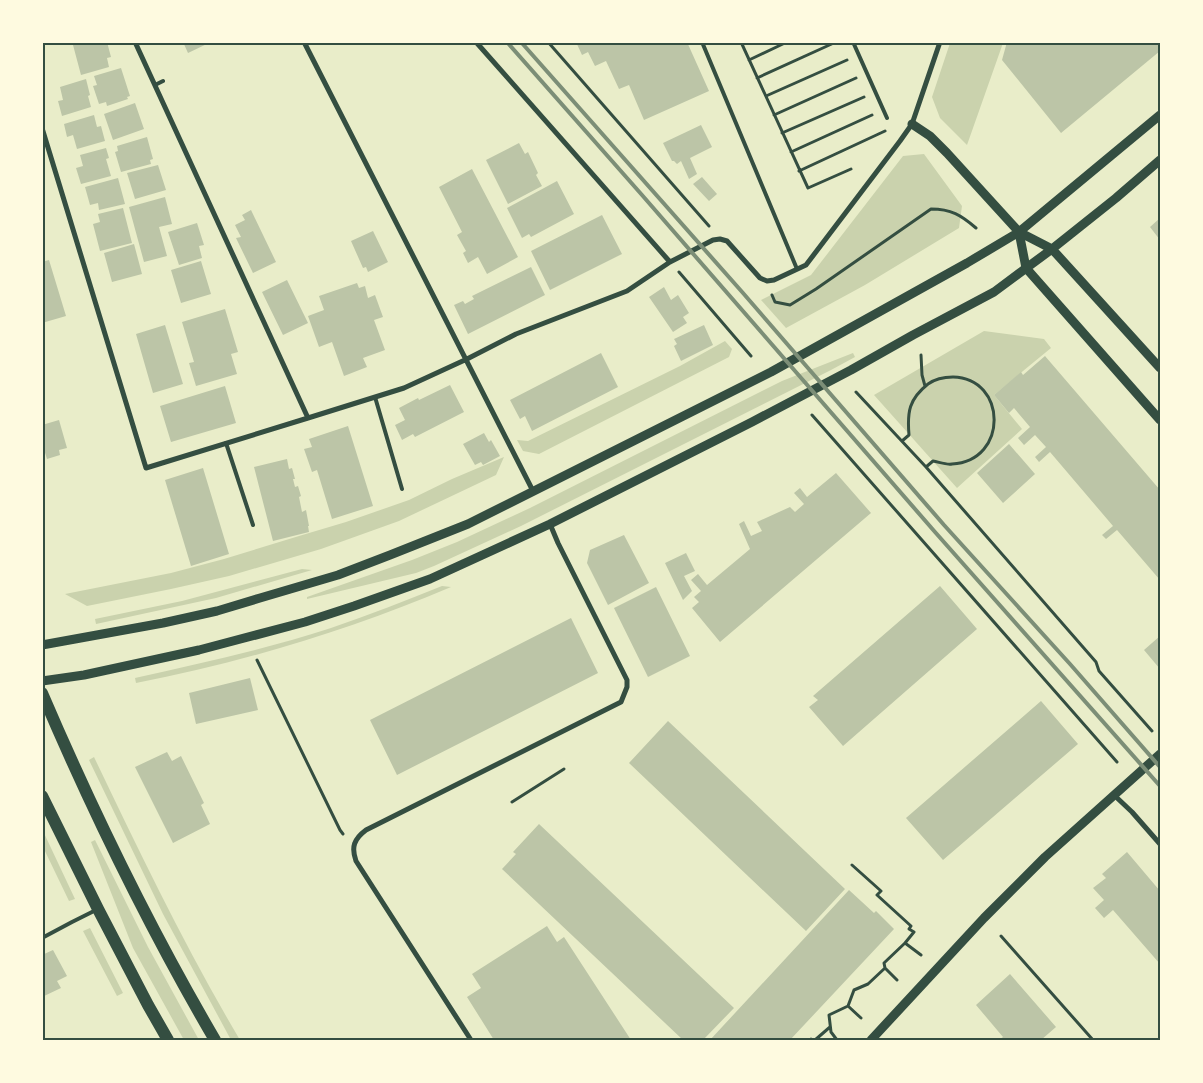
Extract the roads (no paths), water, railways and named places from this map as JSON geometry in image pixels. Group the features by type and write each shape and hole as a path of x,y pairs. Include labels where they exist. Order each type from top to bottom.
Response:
{"main road":[{"path":"42,693 97,814 147,916 215,1040"},
{"path":"42,796 98,910 168,1040"}],"street":[{"path":"135,42 308,418"},
{"path":"304,42 533,491"},
{"path":"476,42 670,262"},
{"path":"42,128 146,468 404,388 516,334 627,291 670,262 712,240 728,241 760,278 774,280 797,269 806,264 912,124 922,100 940,42"},
{"path":"42,645 217,611 338,575 468,524 771,372 968,263 1019,232 1160,116"},
{"path":"912,124 930,136 947,153 1019,232 1052,249 1160,368"},
{"path":"42,682 190,652 306,622 430,579 550,524 752,422 994,292 1052,249 1160,160"},
{"path":"1019,232 1026,268 1160,420"},
{"path":"471,1040 356,861 354,845 366,830 621,702 628,680 550,524"},
{"path":"871,1040 984,918 1045,858 1160,754"},
{"path":"1114,795 1160,844"}],"lane":[{"path":"702,42 797,269"},
{"path":"853,42 887,118"},
{"path":"155,85 163,81"},
{"path":"375,397 402,489"},
{"path":"226,443 253,525"},
{"path":"42,938 98,910"}],"railway":[{"path":"507,42 935,532 1160,786"},
{"path":"521,42 743,293 944,525 1160,767"}]}
